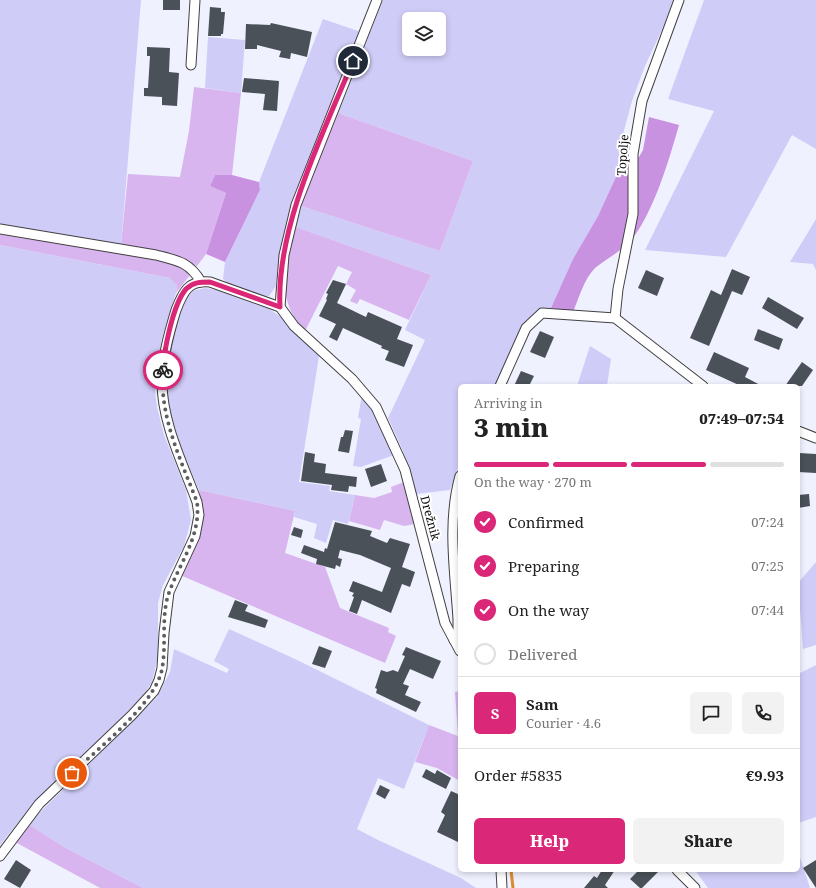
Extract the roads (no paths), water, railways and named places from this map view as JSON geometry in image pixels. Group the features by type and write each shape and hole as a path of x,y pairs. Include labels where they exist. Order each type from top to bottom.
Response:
{"street":[{"path":"191,65 195,0"},
{"path":"0,856 39,804 146,702 159,680 162,668 164,633 169,592 194,536 199,515 197,502 166,415 162,382 163,361 169,331 179,302 187,288 201,282 210,282 280,307 279,295 284,255 296,205 377,0"},
{"name":"Topolje","path":"615,318 618,289 633,214 633,154 642,100 679,0"},
{"path":"0,229 156,255 181,262 195,271 201,282"},
{"name":"Drežnik","path":"280,307 294,326 308,341 367,394 376,407 405,470 445,624 458,648"},
{"path":"501,384 526,328 542,313 615,318 700,384"},
{"path":"800,432 816,438"},
{"path":"454,640 458,632 458,619 452,519 454,498 458,483"},
{"path":"501,872 502,888"},
{"path":"679,872 695,888"}],"waterway":[{"path":"511,872 513,888"}]}
